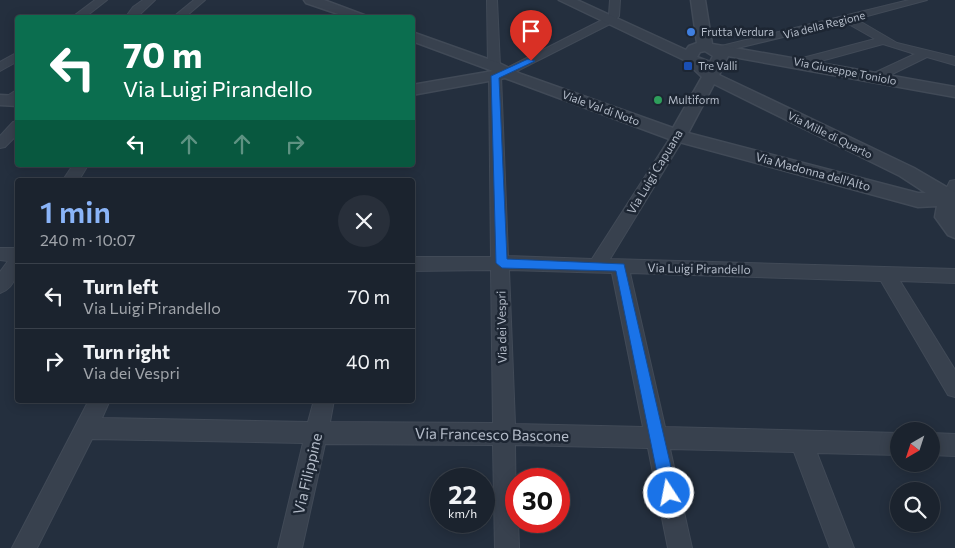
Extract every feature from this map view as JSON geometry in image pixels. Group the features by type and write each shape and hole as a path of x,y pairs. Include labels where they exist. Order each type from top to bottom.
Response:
{"street":[{"path":"80,15 102,0"},
{"path":"132,15 137,9 150,0"},
{"path":"181,15 200,0"},
{"path":"311,0 356,15"},
{"name":"Via dei Vespri","path":"492,0 498,72 503,434 507,548"},
{"name":"Via Mille di Quarto","path":"566,0 658,41 710,55 907,172 953,195"},
{"path":"415,89 498,72 610,20 614,16 615,0"},
{"path":"698,0 710,55"},
{"name":"Via della Regione","path":"710,55 922,0"},
{"path":"848,19 884,40 955,61"},
{"name":"Viale Val di Noto","path":"415,37 498,72 678,136"},
{"path":"799,62 884,40"},
{"path":"876,77 927,53"},
{"name":"Via Giuseppe Toniolo","path":"710,55 799,62 955,92"},
{"name":"Via Luigi Capuana","path":"598,266 678,136 710,55"},
{"path":"0,67 15,57"},
{"path":"0,144 15,128"},
{"name":"Via Madonna dell'Alto","path":"678,136 918,200 953,195"},
{"path":"72,178 80,167"},
{"path":"953,195 945,217 955,230"},
{"path":"0,254 15,255"},
{"name":"Via Luigi Pirandello","path":"415,264 502,263 955,276"},
{"path":"0,286 15,265"},
{"path":"620,267 680,548"},
{"path":"886,274 955,388"},
{"path":"24,548 98,403"},
{"name":"Via Filippine","path":"290,548 323,403"},
{"name":"Via Francesco Bascone","path":"86,428 317,434 503,434 890,444"},
{"path":"801,441 842,548"},
{"path":"940,444 955,445"}],"place":[{"name":"Frutta Verdura","path":"691,32"},
{"name":"Tre Valli","path":"688,66"},
{"name":"Multiform","path":"658,100"}],"route":[{"path":"531,61 495,76 502,263 620,267 669,493"}]}
